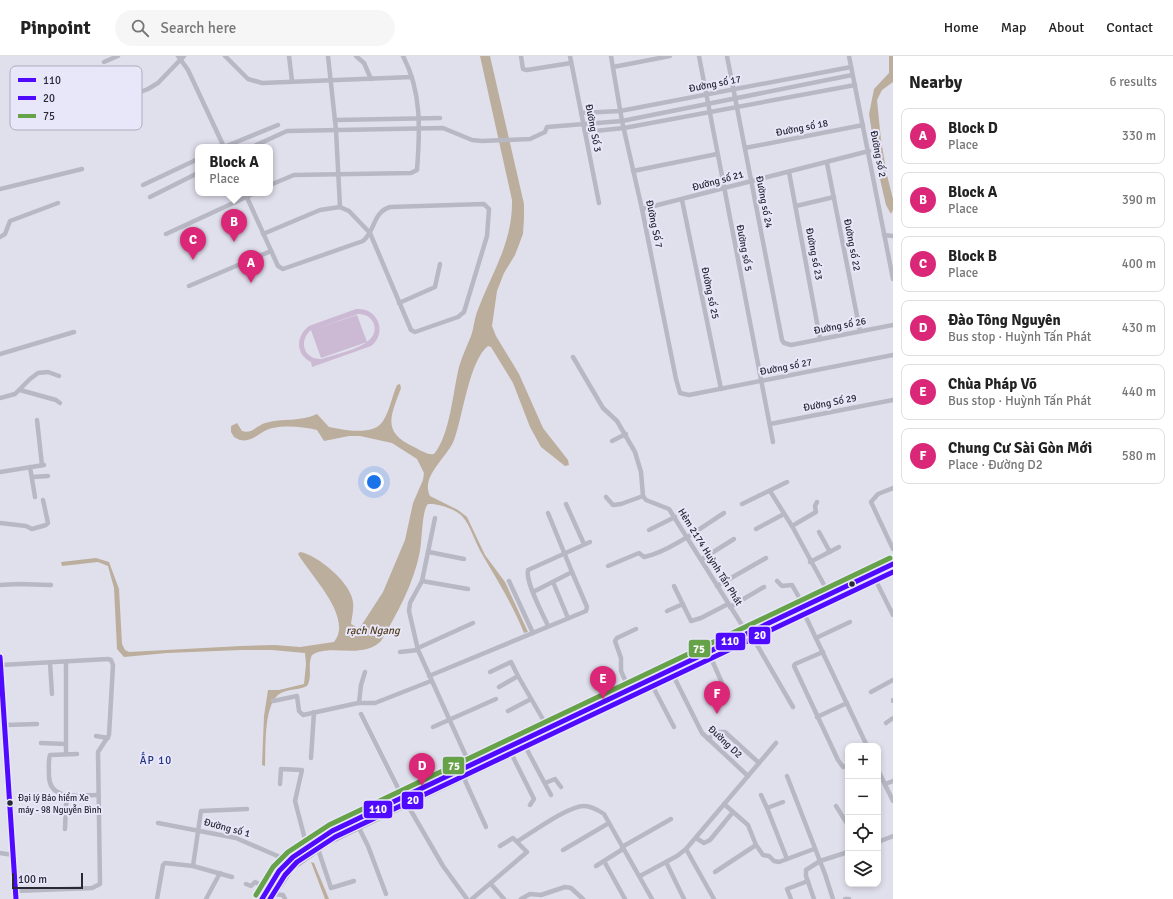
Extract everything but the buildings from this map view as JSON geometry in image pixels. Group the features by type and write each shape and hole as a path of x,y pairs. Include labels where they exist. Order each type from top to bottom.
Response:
{"main road":[{"path":"262,899 270,894 291,868 318,849 470,765 548,728 652,685 804,614 893,564"},
{"path":"270,894 279,871 307,847 332,831 463,776 525,746 629,689 829,594 873,576 893,570"},
{"path":"0,657 2,711 16,899"}],"street":[{"path":"104,62 118,56"},
{"path":"225,56 248,79 255,82 412,77"},
{"path":"289,56 292,81"},
{"path":"328,56 336,130 340,207"},
{"path":"356,56 364,64 371,79"},
{"path":"273,184 294,175 414,172 417,170 420,119 417,95 412,77 403,56"},
{"path":"521,56 522,66 525,70 572,63"},
{"name":"Đường Số 3","path":"570,56 599,203"},
{"name":"Đường Số 7","path":"611,56 622,121 642,209 676,379 679,391 682,394"},
{"path":"613,67 656,57 670,56"},
{"name":"Đường số 5","path":"699,56 709,95 708,104 717,154 773,442"},
{"name":"Đường số 24","path":"727,56 736,98 750,182 782,340 784,343 791,345"},
{"name":"Đường số 2","path":"849,56 893,279"},
{"path":"142,91 158,83 181,57 223,144"},
{"name":"Đường số 17","path":"581,113 620,110 709,95 851,67"},
{"name":"Đường số 17","path":"583,123 622,121 852,75"},
{"path":"585,132 624,128 854,85"},
{"path":"335,120 440,118"},
{"path":"259,144 287,131 420,128 443,128 472,140 530,140 545,132 547,127 583,123"},
{"path":"231,144 278,125"},
{"name":"Đường số 18","path":"745,148 863,125"},
{"name":"Đường số 21","path":"642,209 827,163 868,151"},
{"path":"633,171 717,154"},
{"path":"142,185 195,160"},
{"name":"Đường số 22","path":"827,163 860,331"},
{"path":"0,189 82,169"},
{"name":"Đường số 23","path":"789,172 820,339"},
{"path":"150,197 195,174"},
{"path":"166,234 244,196"},
{"path":"246,196 263,234 278,266 283,269 361,242 370,233 378,214 382,210 390,207 484,204 489,208 487,236 464,312 461,315 413,332 399,303 370,233 349,210 340,207 320,210 263,234"},
{"path":"796,206 834,197"},
{"name":"Đường số 25","path":"682,200 721,389"},
{"path":"0,237 5,234 10,221 58,203"},
{"path":"884,235 893,236"},
{"path":"189,286 271,251"},
{"path":"399,303 435,288 440,264"},
{"name":"Đường số 26","path":"791,345 893,325"},
{"path":"0,354 74,332"},
{"name":"Đường số 27","path":"682,394 689,395 893,355"},
{"path":"573,357 603,408 617,420 626,434 638,459 644,496 618,505 613,505 606,497"},
{"path":"0,398 15,394 30,378 38,373 48,372 59,376"},
{"path":"20,390 56,400 60,403"},
{"name":"Đường Số 29","path":"770,424 893,400"},
{"path":"0,472 43,465 37,420"},
{"path":"612,441 626,434"},
{"path":"30,467 35,497"},
{"path":"32,477 48,476"},
{"path":"742,504 787,482"},
{"path":"893,488 878,494 871,502 893,549"},
{"path":"770,491 792,526 810,562 829,594"},
{"name":"Hẻm 2174 Huỳnh Tấn Phát","path":"644,496 648,501 668,507 747,633"},
{"path":"0,523 26,526 32,529 46,525 48,523 43,500"},
{"path":"792,526 816,512 815,505 818,502"},
{"path":"566,504 584,544"},
{"path":"273,701 297,696 300,714 359,702 375,703 548,626 586,611 587,609 548,513"},
{"path":"608,566 639,553 644,557 652,555 687,537 724,513"},
{"path":"756,529 784,514"},
{"path":"649,530 675,517"},
{"path":"435,518 422,581 409,608 418,649 430,679 470,765"},
{"path":"819,532 830,552"},
{"path":"702,559 734,539"},
{"path":"548,626 527,576 528,570 590,542"},
{"path":"810,562 839,548"},
{"path":"429,552 464,559"},
{"path":"717,586 766,558"},
{"path":"533,592 572,572"},
{"path":"873,576 893,615"},
{"path":"422,581 468,589"},
{"path":"509,581 533,633"},
{"path":"777,581 782,586 792,585 800,599 804,600 806,605"},
{"path":"553,582 568,618"},
{"path":"0,585 51,585"},
{"path":"674,586 692,621 729,605 764,587"},
{"path":"667,610 683,604"},
{"path":"804,614 865,743"},
{"path":"816,638 850,622"},
{"path":"400,652 418,649 473,623"},
{"path":"629,689 621,671 621,658 615,641 617,638 636,629"},
{"path":"753,638 793,707"},
{"path":"823,652 795,664 794,666 841,766 845,765"},
{"path":"711,658 726,692"},
{"path":"1,665 111,660 113,665 108,738 98,752 98,795 101,858 100,884 92,888 15,891"},
{"path":"66,662 66,754"},
{"path":"490,672 511,662 530,699 548,728"},
{"path":"50,663 52,694"},
{"path":"359,702 361,685 365,672"},
{"name":"Đường D2","path":"673,675 702,733 748,776"},
{"path":"499,687 518,676"},
{"path":"871,692 893,680"},
{"path":"652,685 674,727"},
{"path":"433,727 496,699"},
{"path":"508,711 530,699"},
{"path":"817,717 847,703"},
{"path":"311,758 314,712"},
{"path":"361,714 405,801 443,866 467,899"},
{"path":"886,723 893,718"},
{"path":"4,725 37,724"},
{"path":"708,739 717,732 725,732 759,763"},
{"path":"96,736 108,738"},
{"path":"41,742 66,744"},
{"path":"640,876 686,849 776,743"},
{"path":"525,746 551,795"},
{"path":"511,753 534,799 530,805"},
{"path":"77,754 50,755 48,779 50,788 54,792 69,795 98,795"},
{"path":"280,784 281,769 302,770 295,802 307,847"},
{"path":"463,776 486,827"},
{"path":"787,776 833,899"},
{"path":"881,776 893,801"},
{"path":"545,783 555,779 561,787"},
{"path":"885,784 893,781"},
{"path":"65,829 66,805 69,795"},
{"path":"761,795 787,859"},
{"path":"767,808 783,802"},
{"path":"724,804 748,826 756,846 763,854 769,856 774,861 779,862 814,849"},
{"path":"518,841 574,807 585,806 596,808 604,814 652,899"},
{"path":"836,806 845,820"},
{"path":"193,866 201,811 247,809"},
{"path":"696,838 705,843 710,840 733,812"},
{"path":"596,866 671,819"},
{"name":"Đường số 1","path":"158,823 236,838 289,861"},
{"path":"563,850 609,823"},
{"path":"358,826 368,846 386,894"},
{"path":"881,841 893,836"},
{"path":"472,899 527,852 518,841 511,837 500,846"},
{"path":"715,872 756,846"},
{"path":"318,849 331,888 354,881"},
{"path":"686,849 714,899"},
{"path":"0,853 13,855"},
{"path":"814,899 806,870 820,861 845,853"},
{"path":"604,861 625,899"},
{"path":"666,862 684,899"},
{"path":"157,899 163,864 165,863 193,866 232,877"},
{"path":"206,899 220,873"},
{"path":"791,899 786,889 808,881"},
{"path":"246,884 251,886 255,882 270,894 283,895 286,899"},
{"path":"491,884 504,899"},
{"path":"520,899 530,894 542,897 568,887 583,899"}],"shaded area":[{"path":"356,309 364,309 370,312 375,316 380,328 376,341 371,346 312,367 311,362 302,354 299,345 305,330 309,326","holes":["358,314 362,314 372,320 375,330 372,337 367,342 357,315 315,329","311,330 321,358 366,342 358,347 322,359 316,358 307,353 304,344 307,334"]}],"water":[{"name":"rạch Ngang","path":"480,56 490,56 524,204 523,234 515,255 504,273 497,291 492,326 496,336 519,374 543,428 568,460 569,465 565,466 541,447 530,427 513,383 491,347 488,346 481,353 471,376 454,440 432,474 428,489 430,496 458,510 467,517 485,555 505,582 528,632 524,633 510,603 462,516 446,507 437,504 428,504 424,512 420,551 414,575 399,609 381,641 373,647 365,650 328,650 312,655 310,663 310,678 307,686 281,693 275,698 271,706 268,715 265,766 262,765 264,716 268,690 279,690 304,684 306,664 305,653 272,650 241,650 167,653 124,657 117,649 114,588 108,566 98,562 62,566 61,562 96,558 109,562 119,589 122,644 125,650 129,652 275,645 300,647 334,642 339,632 335,609 298,554 300,552 316,558 340,579 351,595 353,602 351,624 358,628 361,626 383,592 405,540 413,503 423,480 424,473 417,459 392,443 360,436 349,436 324,441 317,430 301,427 284,427 268,429 250,440 245,441 234,437 231,432 231,426 237,423 242,431 245,432 251,431 265,423 305,418 317,414 329,427 358,431 373,429 379,426 383,421 397,385 400,384 401,388 392,415 391,422 393,429 404,441 424,452 434,454 444,436 460,363 472,333 477,312 505,244 511,216 512,200"},
{"path":"889,56 893,56 893,82 882,90 877,100 881,140 893,199 893,210 891,214 886,205 879,175 879,155 872,133 869,114 874,89 889,73"},
{"path":"311,862 314,863 329,899 325,899"}],"transit line":[{"name":"75","path":"256,895 273,867 288,852 329,825 890,558"},
{"name":"110","path":"262,899 279,871 293,857 332,831 893,564"},
{"name":"20","path":"270,899 285,875 297,862 335,837 893,572"},
{"name":"110","path":"0,657 16,899"}],"place":[{"name":"Block A","path":"234,242"},
{"name":"Block B","path":"193,260"},
{"name":"Block D","path":"251,283"},
{"name":"Chùa Pháp Võ","path":"603,699"},
{"name":"Chung Cư Sài Gòn Mới","path":"717,714"},
{"name":"Đào Tông Nguyên","path":"422,786"},
{"name":"Đại lý Bảo hiểm Xe máy - 98 Nguyễn Bình","path":"10,803"}],"district":[{"name":"ẤP 10","path":"156,760"}]}
